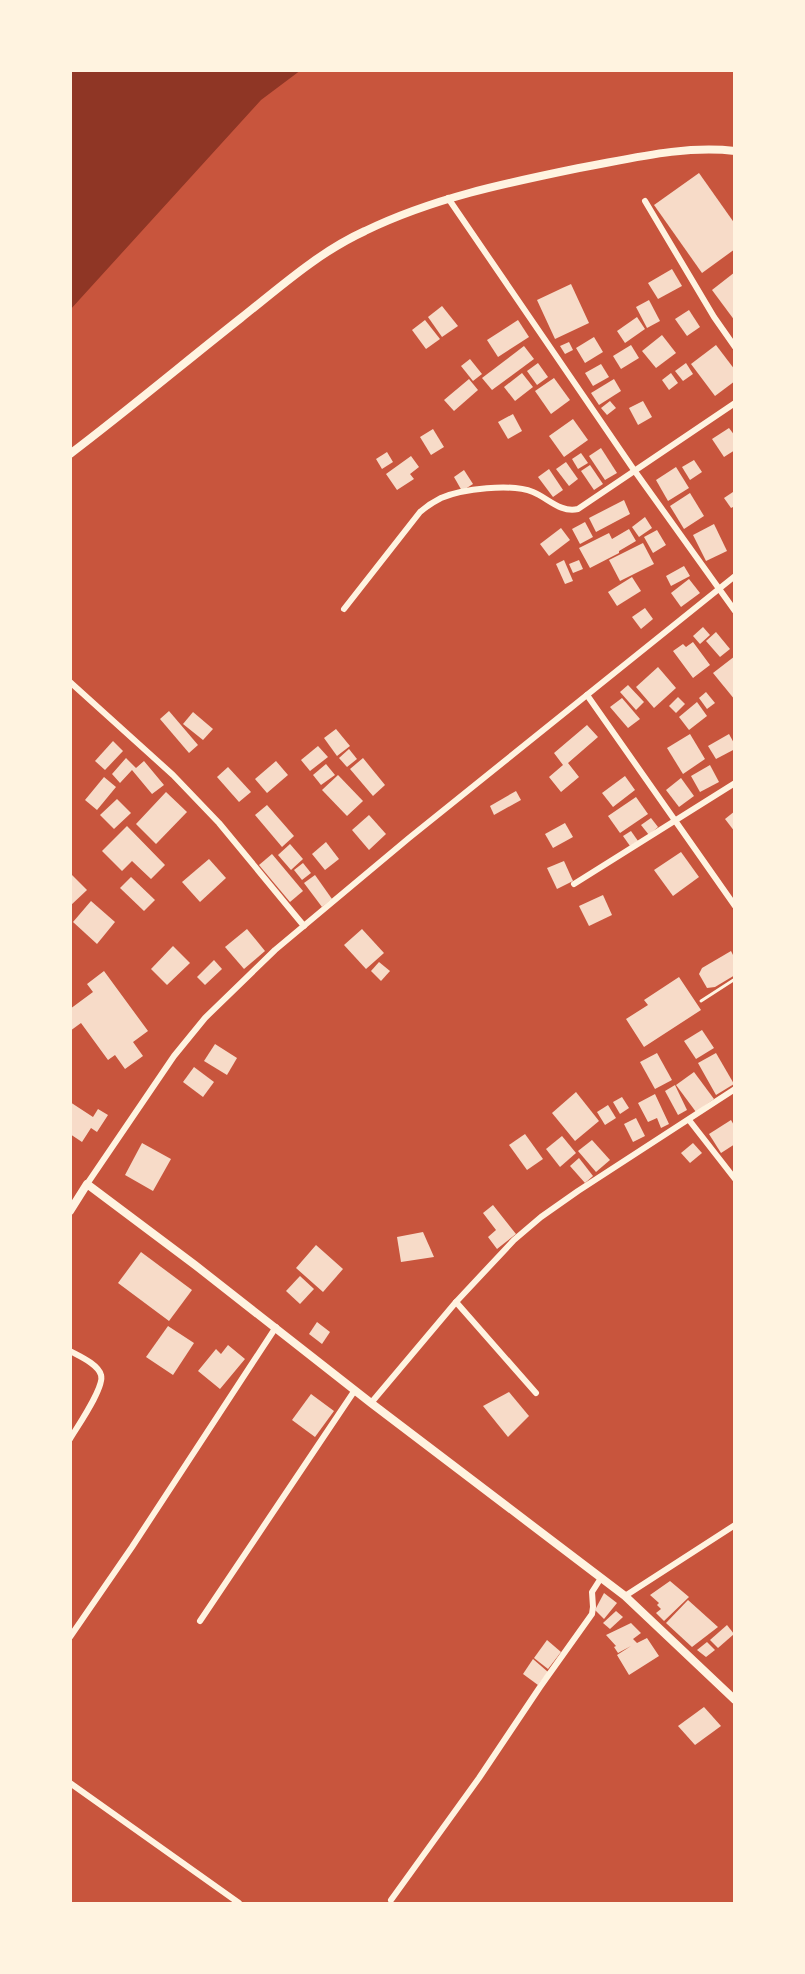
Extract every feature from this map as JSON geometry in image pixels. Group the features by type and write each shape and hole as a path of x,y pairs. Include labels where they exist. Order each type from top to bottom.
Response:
{"street":[{"path":"70,454 325,253 362,232 448,198 514,181 657,154 711,148 735,151"},
{"path":"448,198 634,470 735,611"},
{"path":"645,201 735,347"},
{"path":"344,609 420,512 430,504 456,493 517,488 531,491 570,511 578,509 735,403"},
{"path":"70,1211 147,1094 205,1018 245,979 409,838 735,576"},
{"path":"70,682 173,775 219,823 304,926"},
{"path":"587,695 735,906"},
{"path":"574,884 735,783"},
{"path":"371,1403 456,1302 514,1240 578,1191 735,1089"},
{"path":"689,1120 735,1179"},
{"path":"87,1184 625,1596 735,1700"},
{"path":"456,1302 536,1393"},
{"path":"70,1637 276,1327"},
{"path":"70,1351 99,1370 102,1379 70,1439"},
{"path":"200,1621 355,1390"},
{"path":"625,1596 735,1525"},
{"path":"391,1900 592,1614 592,1592 601,1578"},
{"path":"70,1783 239,1903"}],"path":[{"path":"701,1001 735,979"}],"shaded area":[{"path":"70,70 301,70 261,100 70,310"}],"building":[{"path":"699,173 735,224 735,249 702,273 654,205"},
{"path":"672,269 682,286 658,299 648,283"},
{"path":"735,272 735,321 712,290"},
{"path":"571,284 589,323 555,339 537,300"},
{"path":"649,300 660,321 647,328 636,307"},
{"path":"442,306 458,326 442,337 428,317"},
{"path":"689,310 700,327 687,336 675,319"},
{"path":"637,317 645,329 625,343 617,331"},
{"path":"425,320 440,339 426,349 412,330"},
{"path":"518,320 529,337 498,357 487,340"},
{"path":"662,335 676,353 656,368 642,351"},
{"path":"594,337 603,352 585,363 576,348"},
{"path":"569,342 573,350 565,354 560,346"},
{"path":"631,345 639,358 621,369 613,356"},
{"path":"716,345 735,370 735,381 715,396 691,364"},
{"path":"524,346 534,359 492,390 482,378"},
{"path":"470,359 482,374 473,381 461,366"},
{"path":"538,363 548,377 537,385 527,371"},
{"path":"686,363 693,374 683,381 675,371"},
{"path":"601,364 609,377 593,386 585,373"},
{"path":"522,373 533,387 515,401 504,387"},
{"path":"671,373 678,383 669,390 662,380"},
{"path":"554,378 570,400 551,414 535,391"},
{"path":"469,379 478,390 454,411 444,400"},
{"path":"614,379 621,391 599,405 591,393"},
{"path":"610,401 616,408 607,415 601,408"},
{"path":"643,401 652,417 638,425 629,408"},
{"path":"513,414 522,431 508,439 498,422"},
{"path":"573,419 588,440 564,457 549,436"},
{"path":"729,428 735,436 735,450 724,457 712,439"},
{"path":"433,429 444,447 431,455 420,437"},
{"path":"601,448 617,473 605,480 589,456"},
{"path":"387,452 393,462 382,469 376,459"},
{"path":"581,453 588,463 578,469 572,459"},
{"path":"411,456 419,467 410,474 414,479 397,490 386,474"},
{"path":"694,460 702,472 690,480 682,467"},
{"path":"566,462 578,479 569,486 556,469"},
{"path":"590,465 603,484 594,490 581,471"},
{"path":"676,467 689,488 668,501 656,480"},
{"path":"549,469 563,490 553,497 538,477"},
{"path":"464,470 473,484 462,491 454,477"},
{"path":"733,492 735,506 731,508 724,498"},
{"path":"690,493 704,516 684,529 670,506"},
{"path":"624,500 630,514 596,532 589,518"},
{"path":"645,517 652,528 639,537 632,527"},
{"path":"585,522 593,537 580,544 572,529"},
{"path":"714,524 727,551 706,561 693,535"},
{"path":"561,528 570,540 549,556 540,544"},
{"path":"629,529 636,541 590,568 579,548 609,533 612,539"},
{"path":"657,530 666,545 653,553 644,537"},
{"path":"643,543 654,564 620,581 609,560"},
{"path":"564,560 573,581 565,584 556,564"},
{"path":"579,560 583,569 573,573 569,564"},
{"path":"684,566 690,576 671,586 666,576"},
{"path":"632,577 641,591 617,606 608,592"},
{"path":"689,579 700,593 681,607 671,593"},
{"path":"645,608 653,619 641,629 632,617"},
{"path":"703,627 710,635 700,644 693,636"},
{"path":"716,632 730,649 720,657 706,641"},
{"path":"693,642 710,665 693,678 673,651"},
{"path":"735,656 735,700 713,673"},
{"path":"658,667 676,688 654,708 636,687"},
{"path":"628,685 644,702 636,710 620,692"},
{"path":"706,692 715,703 707,709 699,698"},
{"path":"678,697 685,704 676,713 669,706"},
{"path":"622,698 640,719 628,728 610,707"},
{"path":"697,702 707,716 689,730 679,717"},
{"path":"169,711 198,745 189,753 160,719"},
{"path":"193,712 213,729 203,740 183,724"},
{"path":"587,725 598,737 568,763 579,777 561,792 549,777 563,765 554,753"},
{"path":"336,729 350,746 337,756 324,738"},
{"path":"690,734 705,759 683,774 667,748"},
{"path":"729,734 735,749 716,759 708,746"},
{"path":"113,741 123,751 105,770 95,761"},
{"path":"318,746 328,757 310,771 301,760"},
{"path":"349,749 357,759 347,767 339,758"},
{"path":"126,758 136,768 144,761 164,785 152,794 132,770 120,783 112,774"},
{"path":"363,758 385,785 373,796 350,769"},
{"path":"276,761 288,775 267,793 255,779"},
{"path":"326,764 335,775 321,785 313,775"},
{"path":"710,765 719,782 700,792 691,776"},
{"path":"228,767 251,792 239,802 217,777"},
{"path":"338,775 363,801 347,816 322,790"},
{"path":"625,776 635,790 613,807 602,793"},
{"path":"104,777 116,787 97,810 85,800"},
{"path":"681,778 694,796 679,807 666,790"},
{"path":"516,791 521,800 494,815 490,806"},
{"path":"166,792 187,812 156,844 136,824"},
{"path":"636,797 648,814 620,833 608,816"},
{"path":"117,799 131,813 114,829 100,815"},
{"path":"267,805 294,836 282,847 255,815"},
{"path":"735,811 735,832 725,819"},
{"path":"369,815 386,834 369,850 352,830"},
{"path":"651,818 658,827 649,835 641,825"},
{"path":"565,823 573,837 553,848 545,834"},
{"path":"127,826 165,865 151,879 132,861 122,871 102,851"},
{"path":"631,831 638,841 630,846 623,836"},
{"path":"326,842 339,859 325,870 312,854"},
{"path":"290,844 303,859 291,870 278,855"},
{"path":"681,852 699,877 673,896 654,870"},
{"path":"272,854 303,891 290,902 259,865"},
{"path":"209,859 226,878 200,902 182,882"},
{"path":"564,861 573,881 557,889 547,868"},
{"path":"303,863 311,873 302,880 294,870"},
{"path":"70,873 87,890 70,906"},
{"path":"315,875 332,899 322,907 304,883"},
{"path":"131,877 155,900 144,911 120,888"},
{"path":"603,895 612,915 589,926 579,906"},
{"path":"91,901 115,922 97,944 73,922"},
{"path":"247,929 265,951 244,969 225,947"},
{"path":"362,929 384,953 366,969 344,945"},
{"path":"173,946 190,963 167,985 151,969"},
{"path":"731,951 735,959 735,975 715,987 707,988 699,974 702,968"},
{"path":"214,960 222,969 205,985 197,977"},
{"path":"379,962 390,971 381,981 371,971"},
{"path":"104,971 148,1031 133,1042 143,1056 125,1069 115,1055 108,1060 81,1023 70,1031 70,1009 93,992 87,984"},
{"path":"679,977 701,1010 644,1047 626,1019 648,1005 644,1000"},
{"path":"702,1030 714,1048 696,1059 684,1041"},
{"path":"215,1044 237,1058 227,1075 204,1061"},
{"path":"657,1053 672,1080 655,1089 640,1062"},
{"path":"716,1053 734,1084 716,1095 698,1063"},
{"path":"194,1067 214,1082 203,1097 183,1082"},
{"path":"694,1072 714,1099 696,1112 676,1085"},
{"path":"675,1085 687,1110 678,1115 665,1091"},
{"path":"576,1092 599,1121 575,1141 552,1113"},
{"path":"655,1094 669,1124 661,1128 657,1118 648,1122 638,1103"},
{"path":"622,1097 629,1108 620,1114 613,1102"},
{"path":"70,1102 93,1117 98,1109 108,1115 97,1132 91,1128 82,1142 70,1134"},
{"path":"608,1105 616,1118 605,1125 597,1112"},
{"path":"636,1118 645,1136 633,1142 624,1124"},
{"path":"731,1120 735,1127 735,1144 721,1153 709,1134"},
{"path":"525,1134 543,1159 527,1170 509,1145"},
{"path":"562,1136 576,1153 560,1167 546,1149"},
{"path":"592,1140 610,1160 596,1172 578,1151"},
{"path":"142,1143 171,1159 153,1191 125,1175"},
{"path":"693,1143 702,1153 690,1163 681,1153"},
{"path":"579,1158 593,1176 585,1183 570,1166"},
{"path":"493,1205 516,1234 497,1249 488,1237 496,1230 483,1213"},
{"path":"423,1232 434,1257 401,1262 397,1237"},
{"path":"316,1245 343,1269 323,1292 296,1268"},
{"path":"141,1252 192,1290 169,1321 118,1283"},
{"path":"300,1276 314,1289 300,1304 286,1291"},
{"path":"317,1322 330,1332 322,1344 309,1334"},
{"path":"168,1326 194,1343 173,1375 146,1357"},
{"path":"228,1345 245,1359 220,1389 198,1371 216,1349 221,1354"},
{"path":"509,1392 529,1416 508,1437 483,1406"},
{"path":"311,1394 334,1411 315,1437 292,1420"},
{"path":"670,1581 689,1597 664,1621 656,1613 661,1609 657,1605 659,1603 650,1595"},
{"path":"604,1593 617,1603 604,1619 595,1610"},
{"path":"688,1600 718,1627 692,1647 666,1623"},
{"path":"616,1611 623,1617 610,1629 603,1623"},
{"path":"631,1623 641,1633 633,1639 637,1643 647,1638 659,1656 629,1675 617,1655 631,1646 618,1653 606,1635"},
{"path":"727,1625 734,1634 718,1648 710,1640"},
{"path":"547,1640 561,1652 548,1669 534,1658"},
{"path":"707,1642 715,1650 706,1657 697,1650"},
{"path":"533,1659 548,1672 538,1685 523,1674"},
{"path":"704,1707 721,1726 695,1745 678,1726"}]}
